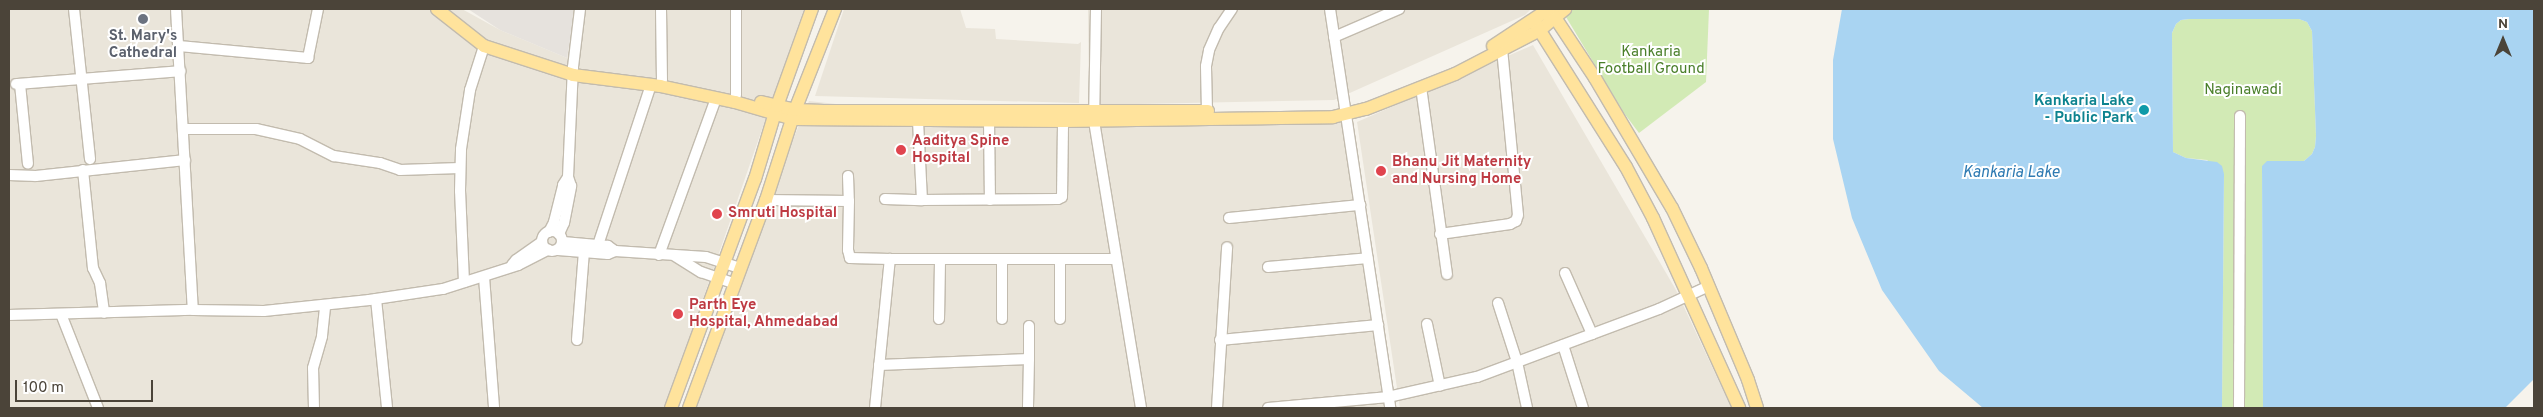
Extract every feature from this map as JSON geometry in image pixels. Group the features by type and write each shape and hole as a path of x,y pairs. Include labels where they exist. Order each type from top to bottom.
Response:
{"main road":[{"path":"437,9 484,46 573,71 736,95 776,110"},
{"path":"448,9 488,40 573,71"},
{"path":"670,408 755,179 776,110 812,9"},
{"path":"689,408 766,200 794,115 835,9"},
{"path":"656,83 794,115 918,120 1063,121 1094,116 1206,111 1345,110 1455,74 1502,50 1546,15"},
{"path":"794,115 1333,118 1363,101 1452,66 1501,42 1546,15"},
{"path":"1546,15 1643,156 1672,208 1709,286 1748,380 1757,408"},
{"path":"1546,15 1626,167 1690,296 1739,408"}],"street":[{"path":"74,9 90,159"},
{"path":"176,9 193,310"},
{"path":"178,46 308,58 318,9"},
{"path":"554,244 564,223 571,186 568,177 573,71 580,9"},
{"path":"598,245 656,83 661,9"},
{"path":"736,9 736,95"},
{"path":"1096,9 1094,116 1141,408"},
{"path":"1206,111 1206,66 1209,50 1219,28 1232,9"},
{"path":"1330,9 1390,408"},
{"path":"1334,37 1399,9"},
{"path":"464,282 460,168 470,90 484,46"},
{"path":"1440,234 1510,224 1516,221 1518,215 1502,50"},
{"path":"28,164 18,84 180,71"},
{"path":"1420,87 1447,274"},
{"path":"659,255 716,98"},
{"path":"2239,408 2240,116"},
{"path":"918,120 922,200"},
{"path":"989,121 990,200"},
{"path":"884,199 1058,199 1062,197 1063,121"},
{"path":"183,129 256,129 300,139 334,156 380,163 400,170 460,168"},
{"path":"9,175 36,176 185,160"},
{"path":"83,170 93,268 100,283 104,312"},
{"path":"848,176 848,250 850,258 940,260 1116,258"},
{"path":"568,177 563,185 554,222 549,232 543,237 554,244 584,252 608,254 615,251 706,257 740,268"},
{"path":"766,200 848,201"},
{"path":"1229,218 1360,205"},
{"path":"9,315 193,310 264,311 325,305 443,289 518,265 554,244 608,246 615,251"},
{"path":"1216,408 1227,247"},
{"path":"577,340 584,252"},
{"path":"674,256 701,272 735,284"},
{"path":"1268,267 1368,258"},
{"path":"1002,259 1002,319"},
{"path":"1060,259 1060,319"},
{"path":"875,408 890,260"},
{"path":"940,260 940,319"},
{"path":"1564,273 1592,334"},
{"path":"484,276 494,408"},
{"path":"1268,408 1388,397 1478,377 1690,296 1709,286"},
{"path":"376,299 387,408"},
{"path":"1498,303 1516,362 1526,408"},
{"path":"314,408 312,368 322,336 325,305"},
{"path":"61,314 98,408"},
{"path":"1427,324 1440,386"},
{"path":"1220,340 1378,325"},
{"path":"1028,408 1029,326"},
{"path":"1563,345 1583,408"},
{"path":"879,365 1029,359"}],"shaded area":[{"path":"9,9 462,9 500,30 567,58 575,9 804,9 665,408 9,408"},
{"path":"468,9 575,9 567,58 500,30"},
{"path":"844,9 960,9 966,28 995,29 996,39 1078,44 1081,42 1079,103 815,96"},
{"path":"1088,9 1531,9 1525,15 1334,100 1089,105"},
{"path":"1533,45 1676,290 1731,407 1400,408 1357,122"},
{"path":"809,101 989,121 1346,114 1390,408 693,408 775,183"}],"green space":[{"name":"Kankaria Football Ground","path":"1573,9 1709,9 1706,82 1639,133 1624,113 1566,17"},
{"name":"Naginawadi","path":"2299,19 2307,22 2312,31 2315,147 2312,154 2304,161 2262,166 2263,408 2222,408 2224,174 2207,160 2186,158 2173,152 2172,33 2176,24 2181,20"}],"water":[{"name":"Kankaria Lake","path":"1842,9 2534,9 2534,379 2505,408 2263,408 2262,166 2267,161 2304,161 2312,154 2315,147 2312,31 2307,22 2299,19 2189,19 2181,20 2176,24 2172,33 2173,152 2186,158 2217,162 2222,166 2224,174 2222,408 1983,408 1939,371 1882,290 1852,218 1833,139 1833,60"}],"place":[{"name":"St. Mary's Cathedral","path":"143,19"},
{"name":"Kankaria Lake - Public Park","path":"2144,110"},
{"name":"Aaditya Spine Hospital","path":"901,150"},
{"name":"Bhanu Jit Maternity and Nursing Home","path":"1381,171"},
{"name":"Smruti Hospital","path":"717,214"},
{"name":"Parth Eye Hospital, Ahmedabad","path":"678,314"}]}
